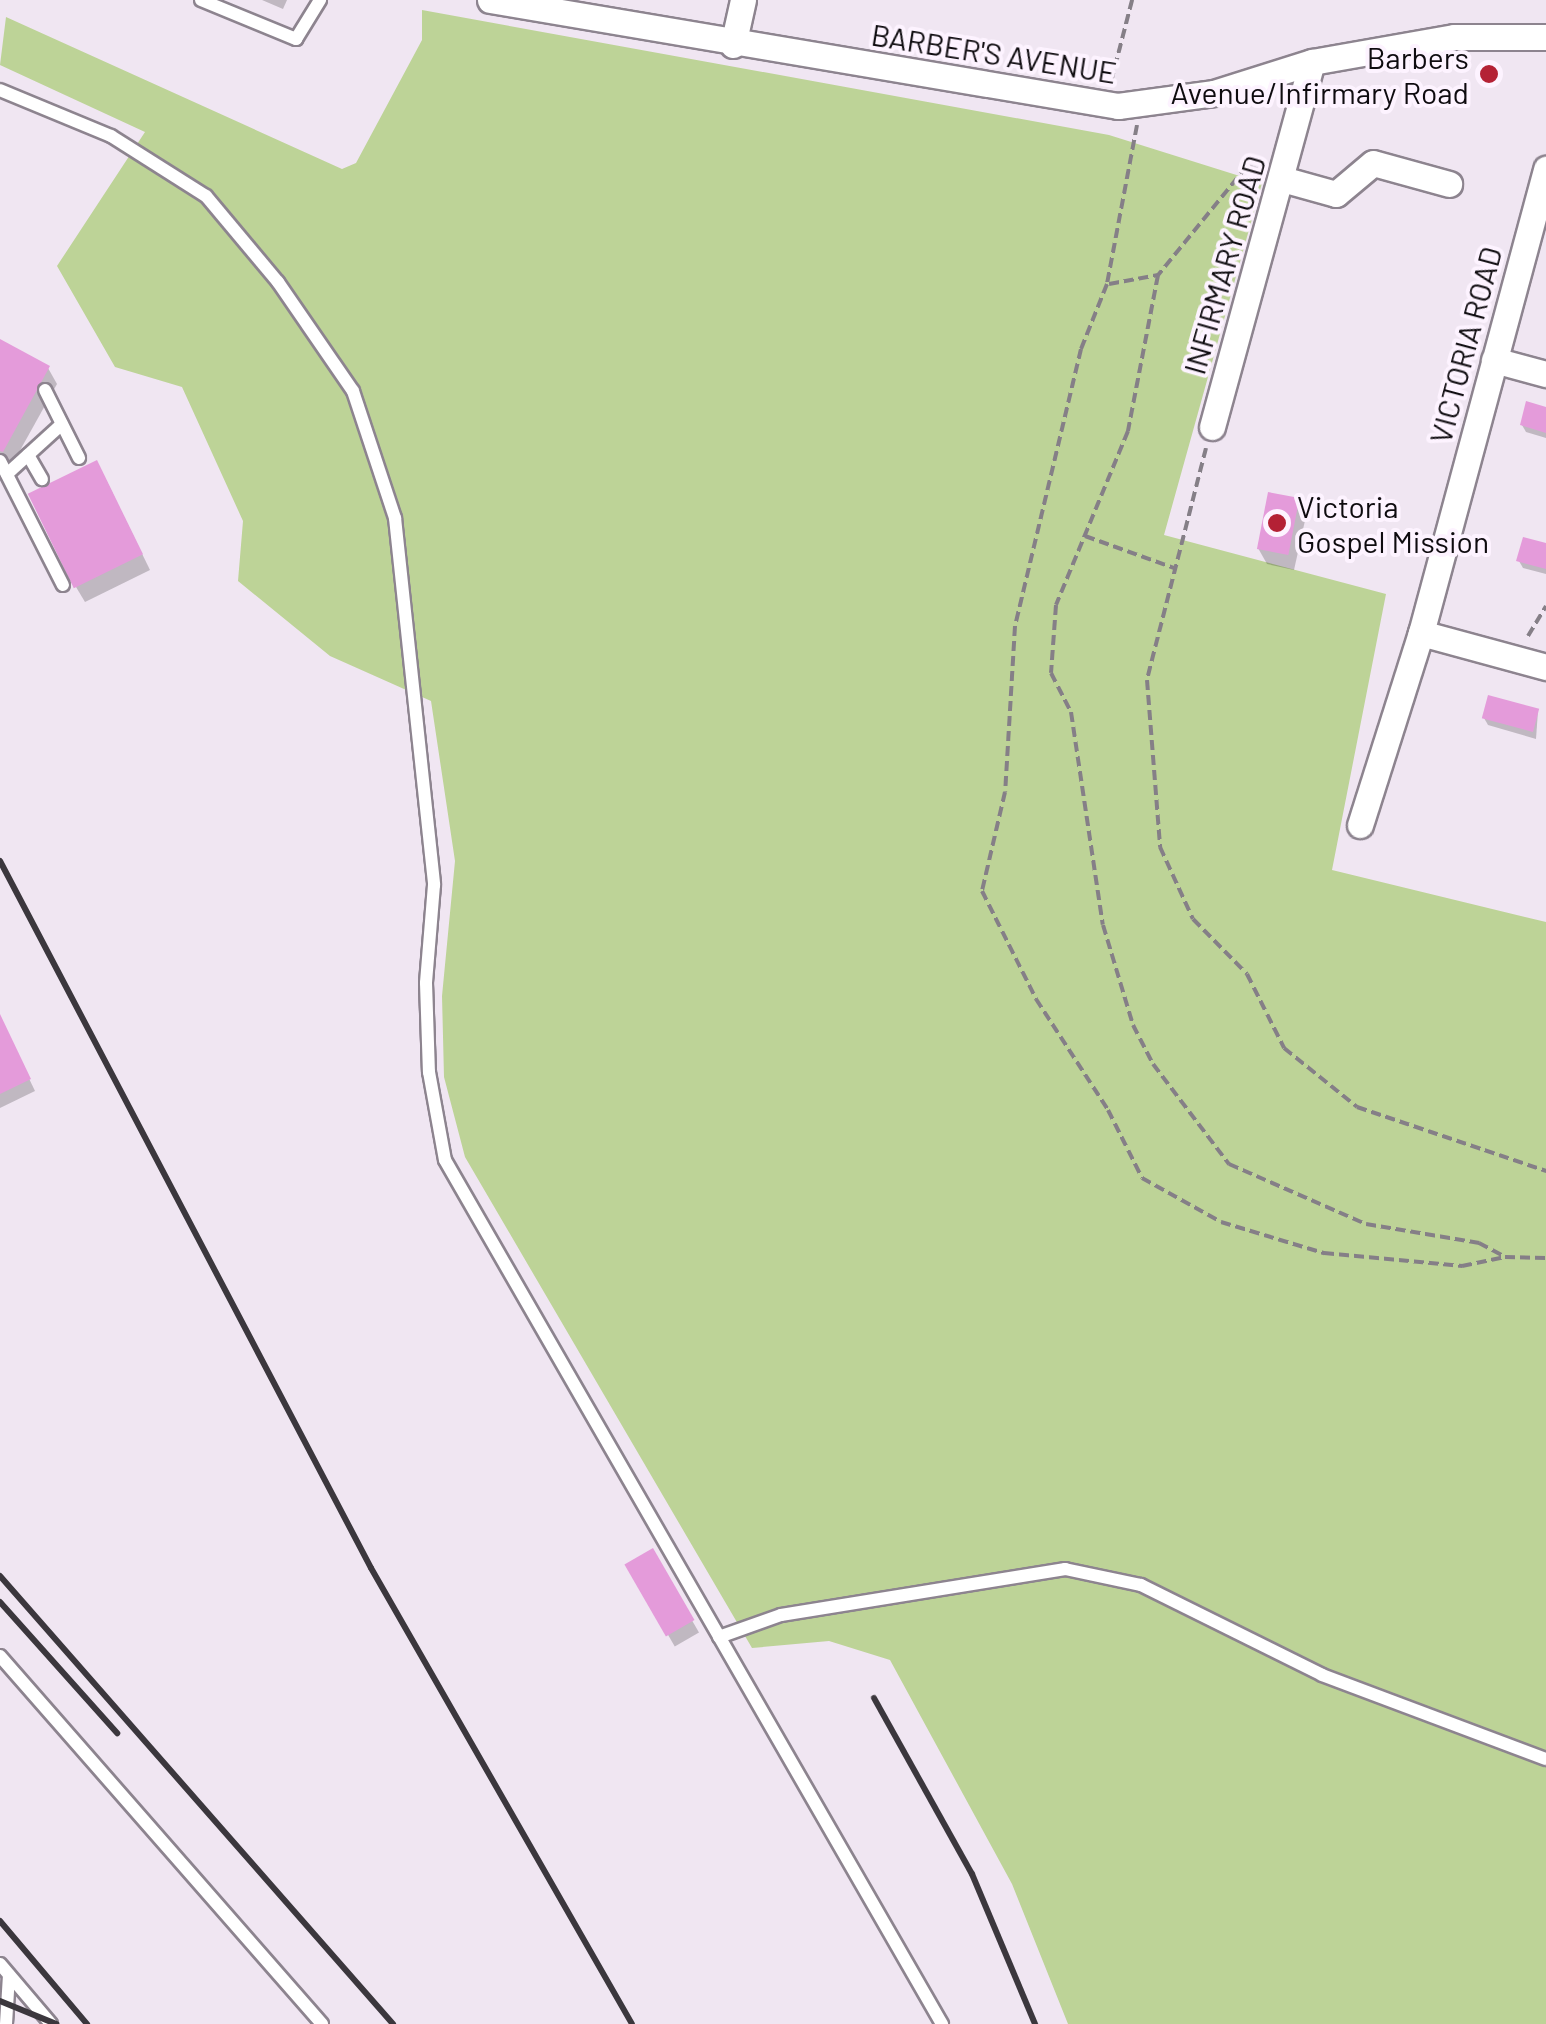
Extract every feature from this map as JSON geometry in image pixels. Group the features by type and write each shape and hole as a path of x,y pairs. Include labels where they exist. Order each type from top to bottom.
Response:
{"street":[{"name":"BARBER'S AVENUE","path":"490,0 734,45 1129,105 1214,94 1312,62 1454,37 1546,38"},
{"path":"734,45 744,0"},
{"name":"INFIRMARY ROAD","path":"1212,427 1312,62"},
{"path":"1282,179 1336,194 1373,163 1449,184"},
{"name":"VICTORIA ROAD","path":"1360,825 1421,634 1546,168"},
{"path":"1494,360 1546,374"},
{"path":"1421,634 1546,667"}],"lane":[{"path":"200,0 296,39 320,0"},
{"path":"0,90 111,136 206,196 278,282 353,392 394,518 434,884 426,983 429,1072 445,1160 942,2024"},
{"path":"45,390 79,458"},
{"path":"62,424 28,456 4,468 63,585"},
{"path":"28,456 42,479"},
{"path":"719,1637 781,1615 1065,1569 1141,1586 1322,1675 1546,1759"},
{"path":"0,1656 322,2024"},
{"path":"4,2014 5,1970"},
{"path":"5,1970 51,2024"}],"path":[{"path":"1132,0 1110,84 1129,105 1107,284 1081,348 1015,626 1004,792 982,891 1036,999 1108,1110 1142,1178 1221,1222 1324,1253 1462,1266 1506,1257 1546,1258"},
{"path":"1282,179 1248,166 1158,275 1128,431 1056,605 1051,672 1070,712 1103,926 1133,1025 1153,1064 1229,1164 1366,1224 1478,1244 1506,1257"},
{"path":"1107,284 1158,275"},
{"path":"1212,427 1146,680 1149,759 1160,847 1193,919 1247,974 1284,1048 1358,1107 1546,1171"},
{"path":"1085,536 1174,568"},
{"path":"1520,659 1546,606"}],"green space":[{"path":"422,10 1109,135 1262,183 1164,535 1386,594 1332,870 1546,922 1546,2024 1068,2024 1012,1884 890,1660 829,1641 752,1648 465,1157 444,1077 442,996 455,861 431,701 330,656 238,581 243,521 182,387 115,367 57,266 145,132 0,65 6,17 342,169 356,163 422,40"}],"building":[{"path":"0,339 50,366 3,452 0,451"},
{"path":"1526,401 1546,407 1546,433 1520,425"},
{"path":"97,460 143,554 74,588 28,494"},
{"name":"Victoria Gospel Mission","path":"1268,492 1299,498 1288,555 1257,549"},
{"path":"1523,537 1546,543 1546,569 1516,561"},
{"path":"1488,695 1539,709 1533,732 1482,718"},
{"path":"0,1014 31,1079 0,1094"},
{"path":"653,1548 694,1620 666,1636 624,1564"}],"railway":[{"path":"0,861 371,1568 632,2024"},
{"path":"0,1576 393,2024"},
{"path":"0,1602 117,1733"},
{"path":"874,1698 972,1874 1035,2024"},
{"path":"0,1921 87,2024"},
{"path":"0,2001 56,2024"}],"place":[{"name":"Barbers Avenue/Infirmary Road","path":"1489,74"},
{"name":"Victoria Gospel Mission","path":"1277,523"}]}
